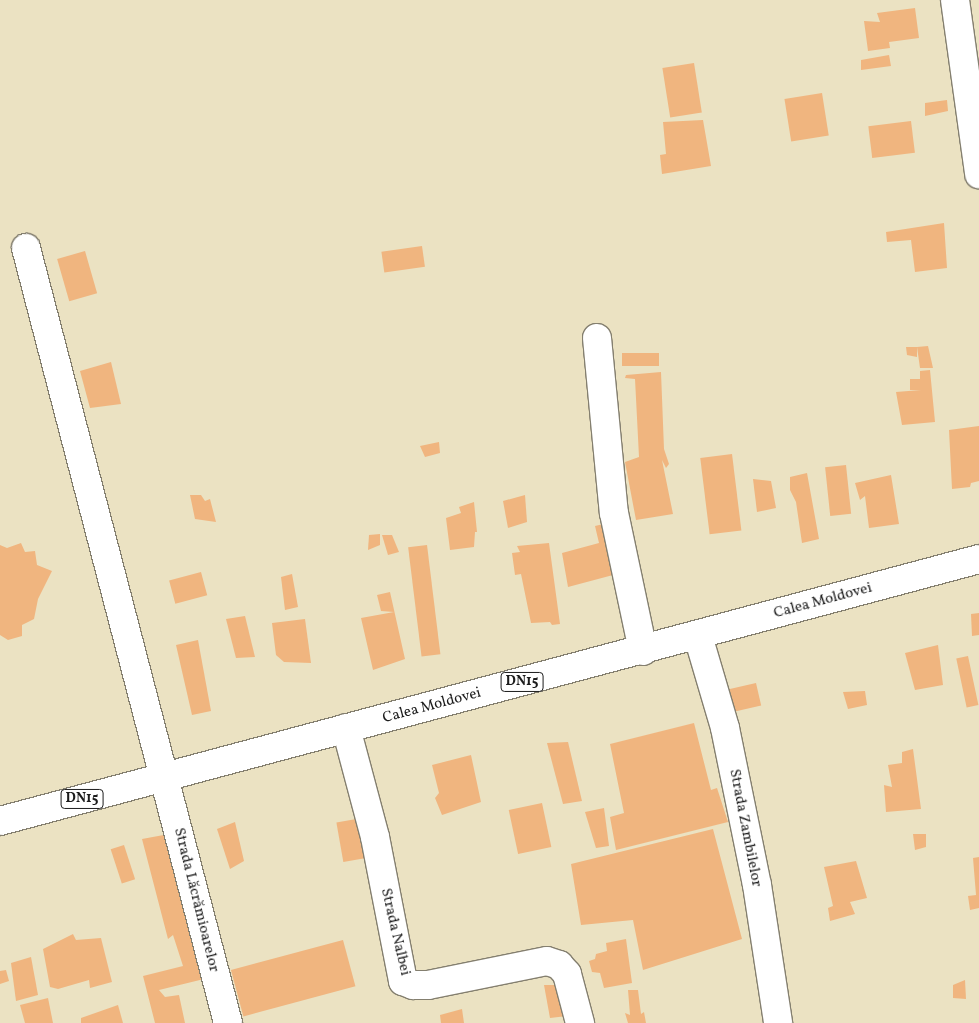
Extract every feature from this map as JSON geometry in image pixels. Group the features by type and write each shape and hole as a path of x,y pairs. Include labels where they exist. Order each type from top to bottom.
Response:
{"street":[{"path":"955,0 979,174"},
{"name":"Strada Lăcrămioarelor","path":"26,248 228,1023"},
{"path":"597,338 614,513 643,651"},
{"name":"Calea Moldovei","path":"0,821 643,651 979,559"},
{"name":"Strada Zambilelor","path":"698,636 725,728 757,885 778,1023"},
{"name":"Strada Nalbei","path":"346,728 375,837 404,981 413,985 428,985 548,961 559,965 567,974 580,1023"}],"building":[{"path":"915,8 919,38 889,42 890,48 868,51 864,21 880,22 877,13"},
{"path":"889,55 891,66 861,70 861,60"},
{"path":"694,63 702,112 670,117 662,68"},
{"path":"822,93 829,135 791,141 784,99"},
{"path":"947,100 948,111 925,116 925,103"},
{"path":"703,120 711,166 662,174 660,155 666,154 663,122"},
{"path":"911,121 915,153 872,158 868,126"},
{"path":"944,223 947,268 915,272 911,240 887,242 886,232"},
{"path":"422,246 425,267 384,273 381,252"},
{"path":"85,251 97,293 69,301 57,259"},
{"path":"928,346 933,368 920,368 917,347"},
{"path":"906,347 917,347 917,357 907,355"},
{"path":"622,353 659,353 659,366 622,366"},
{"path":"111,362 121,404 90,408 80,371"},
{"path":"930,370 935,422 902,425 896,392 921,390 910,390 910,379 920,379 920,371"},
{"path":"661,372 664,449 669,464 666,468 662,460 673,514 636,520 625,462 639,457 635,379 625,378 626,375"},
{"path":"979,426 979,481 971,483 970,487 952,489 949,430"},
{"path":"439,442 440,453 425,457 420,446"},
{"path":"732,454 741,530 710,534 700,458"},
{"path":"846,465 851,514 830,516 825,467"},
{"path":"807,473 819,539 802,543 796,502 790,490 790,477"},
{"path":"891,475 899,524 869,528 865,496 860,500 855,483"},
{"path":"753,479 771,481 776,508 757,512"},
{"path":"190,495 201,495 205,501 210,499 216,522 195,519"},
{"path":"525,495 527,522 508,528 503,501"},
{"path":"474,502 477,532 475,532 474,547 450,550 446,518 461,513 459,507"},
{"path":"612,522 613,575 568,587 562,553 599,543 595,526"},
{"path":"380,534 380,545 368,550 369,535"},
{"path":"382,535 392,535 399,552 388,555"},
{"path":"21,543 25,552 35,551 37,565 52,571 38,599 34,619 22,625 22,636 8,640 0,635 0,545 7,548"},
{"path":"549,543 560,624 552,625 550,622 531,623 521,574 515,575 512,553 520,552 517,546"},
{"path":"427,545 440,654 422,656 408,547"},
{"path":"201,572 207,595 175,604 169,581"},
{"path":"292,574 298,607 285,610 281,577"},
{"path":"390,592 405,659 373,670 361,618 394,612 381,611 377,595"},
{"path":"979,613 979,635 972,636 971,614"},
{"path":"245,616 255,657 236,658 226,619"},
{"path":"305,619 311,663 284,662 276,655 272,623"},
{"path":"198,640 211,711 192,715 176,645"},
{"path":"938,645 943,685 915,690 905,653"},
{"path":"968,656 978,705 967,707 956,658"},
{"path":"756,683 761,705 734,712 729,689"},
{"path":"865,691 867,705 848,709 843,692"},
{"path":"694,723 711,790 717,788 728,822 616,850 610,817 624,813 610,744"},
{"path":"568,742 582,801 563,804 547,743"},
{"path":"913,749 921,809 886,812 884,785 892,787 888,765 902,763 902,752"},
{"path":"471,755 481,802 442,815 435,798 439,793 432,765"},
{"path":"542,803 551,847 518,854 509,810"},
{"path":"604,808 609,846 596,848 585,812"},
{"path":"362,818 369,857 343,862 336,823"},
{"path":"235,822 244,861 230,869 217,829"},
{"path":"713,829 742,939 643,970 633,920 581,925 571,864"},
{"path":"169,834 204,979 159,990 165,997 179,995 185,1023 155,1023 143,976 183,966 173,935 168,939 142,839"},
{"path":"913,834 926,834 926,847 915,850"},
{"path":"124,845 135,879 122,884 111,849"},
{"path":"979,857 979,908 970,910 968,896 976,895 973,858"},
{"path":"856,861 867,898 850,902 855,914 830,921 828,908 833,906 824,867"},
{"path":"73,934 76,940 101,938 112,982 90,988 89,980 58,989 50,987 43,949"},
{"path":"626,939 632,983 604,988 600,973 592,972 589,961 595,959 596,954 607,951 606,943"},
{"path":"343,940 355,986 243,1016 231,970"},
{"path":"31,957 38,995 16,1001 11,963"},
{"path":"6,970 9,981 0,984 0,971"},
{"path":"965,980 966,999 953,998 953,985"},
{"path":"544,985 557,985 567,1016 550,1018"},
{"path":"628,990 638,990 641,1014 644,1012 646,1023 628,1023 625,1013 630,1015"},
{"path":"48,998 53,1023 25,1023 20,1005"},
{"path":"118,1005 123,1023 81,1023 81,1018"},
{"path":"462,1009 464,1023 441,1023 440,1015"}]}
